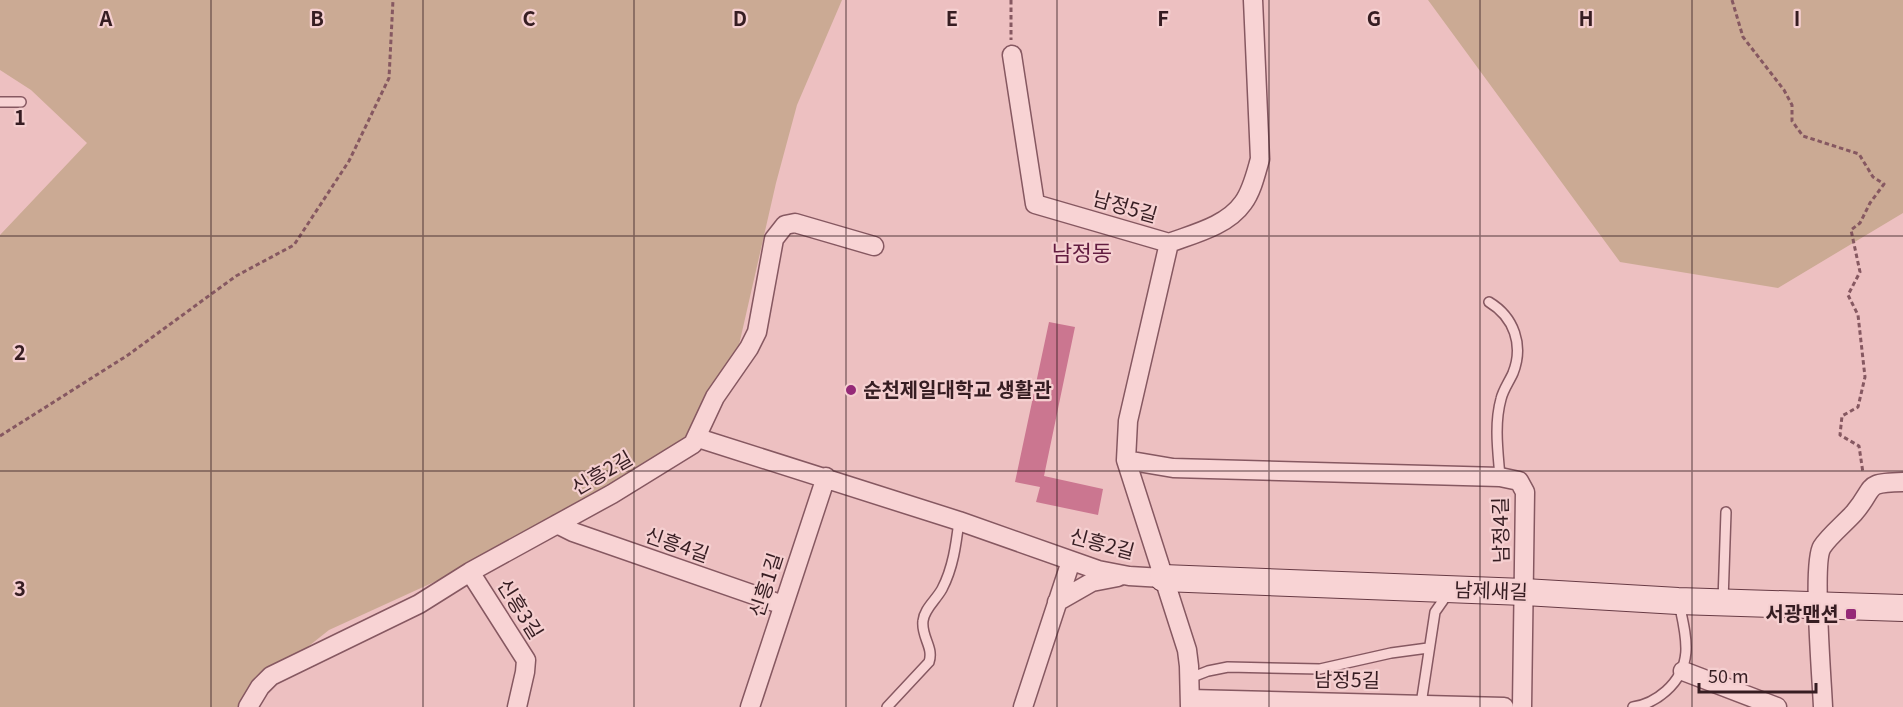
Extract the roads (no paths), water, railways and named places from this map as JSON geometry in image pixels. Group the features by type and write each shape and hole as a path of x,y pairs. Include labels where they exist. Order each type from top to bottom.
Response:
{"street":[{"path":"1169,243 1227,218 1243,204 1255,179 1260,159 1253,0"},
{"name":"남정5길","path":"1012,55 1035,204 1169,243 1128,421 1126,460 1186,650 1190,678 1190,703 1421,704 1504,707"},
{"path":"698,438 715,397 749,348 757,332 774,240 785,225 795,223 874,246"},
{"name":"신흥2길","path":"248,707 260,687 271,676 419,604 470,572 679,453 698,438 826,477 1098,570 1126,576 1163,578"},
{"path":"1126,460 1173,468 1500,477"},
{"name":"신흥1길","path":"750,707 826,477"},
{"name":"남정4길","path":"1500,477 1519,481 1525,492 1522,707"},
{"path":"1823,707 1818,607 1822,547 1856,511 1872,486 1878,483 1903,482"},
{"name":"신흥4길","path":"557,524 573,532 783,605"},
{"path":"1023,707 1071,561"},
{"name":"신흥3길","path":"470,572 526,660 517,707"},
{"path":"1057,602 1092,582 1126,576"},
{"name":"남제새길","path":"1163,578 1524,592 1818,607 1903,608"},
{"path":"1683,671 1777,707"}],"lane":[{"path":"0,102 21,102"},
{"path":"1489,302 1506,315 1513,327 1518,345 1518,359 1501,399 1497,444 1500,477"},
{"path":"1723,603 1726,512"},
{"path":"887,707 929,662 931,655 923,632 923,619 951,570 959,521"},
{"path":"1421,704 1435,612 1451,590"},
{"path":"1633,707 1663,694 1683,671 1686,653 1678,601"},
{"path":"1190,678 1228,667 1320,669 1369,657 1428,648"}],"place":[{"name":"순천제일대학교 생활관","path":"851,390"},
{"name":"서광맨션","path":"1851,614"}],"district":[{"name":"남정동","path":"1082,253"}]}
